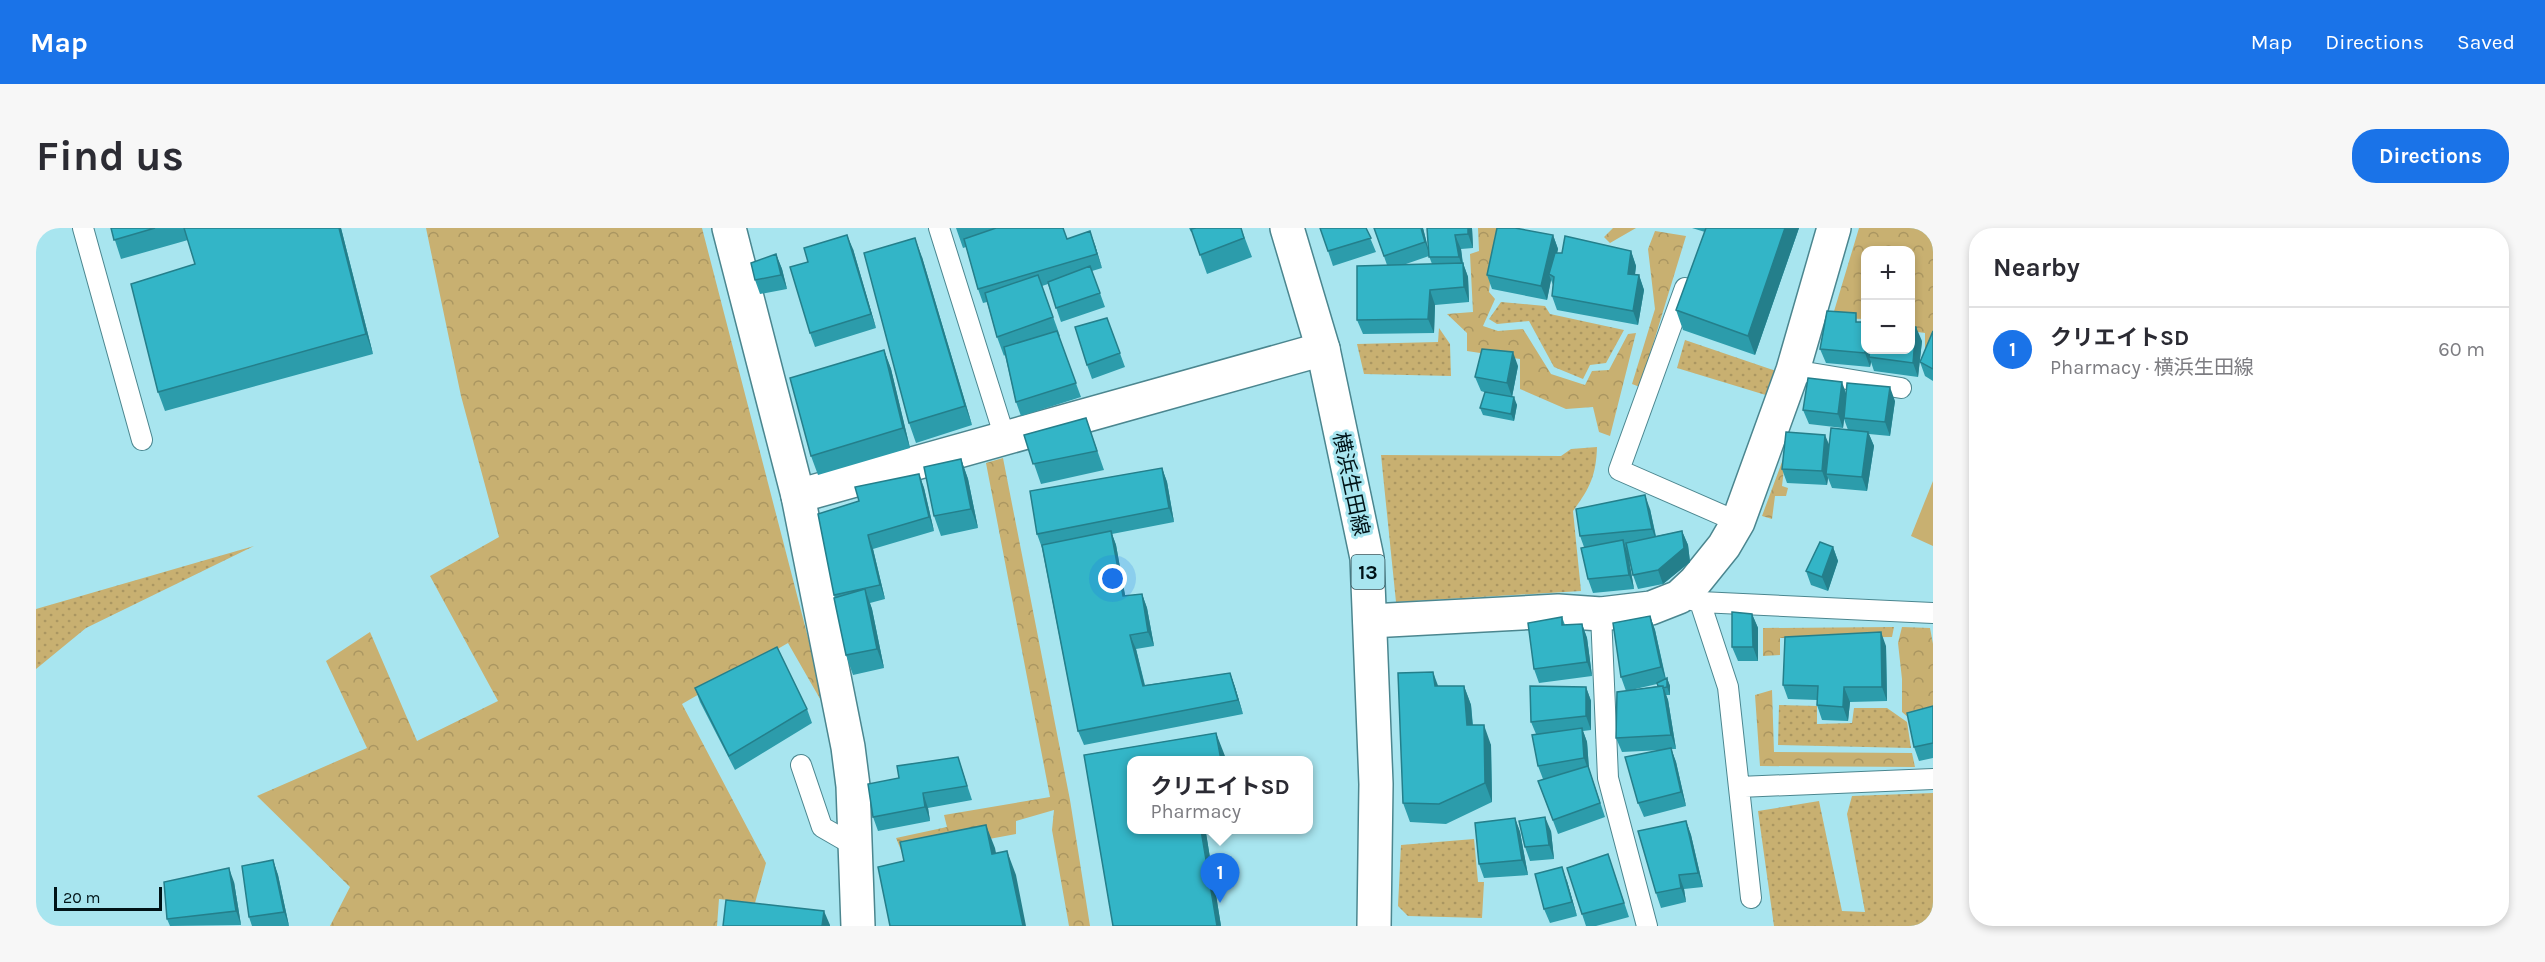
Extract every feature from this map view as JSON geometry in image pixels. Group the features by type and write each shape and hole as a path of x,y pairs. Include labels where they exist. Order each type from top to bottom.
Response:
{"street":[{"path":"729,228 798,496 848,747 853,786 858,926"},
{"name":"横浜生田線","path":"1287,228 1323,350 1367,558 1376,784 1374,926"},
{"path":"1370,621 1558,611 1601,614 1651,608 1690,599 1695,582 1724,546 1738,522 1793,370 1834,228"},
{"path":"798,496 1323,350"}],"lane":[{"path":"83,228 142,440"},
{"path":"939,228 1005,438"},
{"path":"1692,271 1619,470 1738,522"},
{"path":"1793,370 1901,388"},
{"path":"1751,898 1728,687 1690,599 1933,613"},
{"path":"1601,614 1608,778 1647,926"},
{"path":"801,765 822,827 855,846"},
{"path":"1739,787 1933,779"}],"green space":[{"path":"426,228 702,228 827,711 788,643 682,704 766,863 755,903 719,899 717,926 330,926 350,887 257,796 367,748 326,661 370,632 417,741 498,701 430,576 499,537 461,396"},
{"path":"1478,228 1498,228 1495,235 1489,292 1495,299 1483,326 1498,331 1523,329 1551,374 1585,385 1592,371 1609,370 1628,334 1636,333 1610,436 1599,432 1593,407 1566,409 1520,389 1520,359 1467,351 1467,333 1447,314 1473,312 1470,254 1479,251"},
{"path":"1613,228 1636,228 1610,243 1604,237"},
{"path":"1859,228 1933,228 1933,341 1925,353 1925,333 1915,332 1915,246 1861,246 1861,319 1832,318"},
{"path":"1655,231 1686,236 1640,387 1632,384 1655,309 1648,249"},
{"path":"1501,302 1545,306 1550,314 1624,330 1606,363 1590,365 1583,379 1554,367 1529,321 1497,324 1489,319"},
{"path":"1439,328 1450,344 1451,376 1364,374 1357,344 1438,342"},
{"path":"1685,340 1776,371 1769,396 1677,368"},
{"path":"1597,447 1591,481 1573,511 1581,591 1396,602 1381,455 1561,456 1571,449"},
{"path":"1786,451 1782,486 1788,488 1786,496 1775,496 1772,519 1762,516"},
{"path":"1003,458 1070,800 1090,926 1069,926 1052,830 1054,810 1016,821 1016,834 903,855 896,838 947,827 944,815 1050,797 986,463"},
{"path":"1933,481 1933,546 1911,536"},
{"path":"254,546 86,628 36,669 36,609"},
{"path":"1894,627 1892,637 1780,638 1780,655 1763,656 1763,628"},
{"path":"1902,627 1930,628 1933,644 1933,712 1909,718 1902,712 1902,679 1898,643"},
{"path":"1772,690 1774,752 1912,753 1915,767 1760,766 1755,695"},
{"path":"1779,705 1817,706 1817,724 1852,723 1854,708 1887,708 1907,722 1911,748 1778,745"},
{"path":"1933,793 1933,926 1774,926 1758,811 1819,801 1842,911 1865,912 1847,814 1852,796"},
{"path":"1474,839 1478,882 1484,882 1482,918 1408,916 1398,906 1401,845"}],"building":[{"path":"111,228 155,228 114,240"},
{"path":"184,228 339,228 366,334 158,392 131,284 195,264"},
{"path":"996,228 1063,228 1067,239 1090,231 1097,254 978,289 964,239"},
{"path":"1241,228 1244,238 1200,255 1191,229"},
{"path":"1320,228 1366,228 1371,238 1328,251"},
{"path":"1374,228 1421,228 1425,242 1384,256"},
{"path":"1427,228 1468,228 1468,234 1455,235 1459,257 1429,257"},
{"path":"1497,228 1515,228 1553,235 1541,286 1487,275"},
{"path":"1706,228 1785,228 1748,336 1676,310"},
{"path":"847,235 871,314 810,333 790,267 808,262 804,248"},
{"path":"1565,236 1631,251 1628,274 1639,275 1633,311 1552,296 1554,277 1549,274 1555,253 1562,253"},
{"path":"915,238 965,406 909,423 864,253"},
{"path":"776,254 781,275 755,280 751,263"},
{"path":"1463,263 1464,287 1430,290 1428,319 1357,320 1357,266"},
{"path":"1090,266 1100,293 1056,308 1048,282"},
{"path":"1038,275 1053,317 997,337 985,293"},
{"path":"1827,311 1856,313 1856,322 1861,322 1861,353 1820,349"},
{"path":"1107,318 1120,353 1087,365 1075,327"},
{"path":"1057,331 1076,383 1016,402 1004,347"},
{"path":"1933,331 1933,369 1920,362"},
{"path":"1482,349 1513,352 1507,383 1475,377"},
{"path":"884,350 903,428 811,456 790,378"},
{"path":"1869,354 1914,354 1913,363 1869,357"},
{"path":"1808,378 1842,382 1838,414 1803,410"},
{"path":"1847,383 1890,387 1885,422 1844,418"},
{"path":"1485,392 1514,397 1511,414 1480,408"},
{"path":"1086,418 1097,451 1033,464 1024,435"},
{"path":"1831,428 1868,432 1862,477 1826,474"},
{"path":"1786,432 1825,435 1822,471 1782,469"},
{"path":"961,459 971,509 934,516 924,467"},
{"path":"1162,468 1169,508 1037,534 1030,491"},
{"path":"919,474 929,517 868,535 880,585 834,595 818,514 859,501 855,487"},
{"path":"1645,495 1652,529 1580,536 1576,509"},
{"path":"1111,531 1123,596 1142,594 1148,632 1130,635 1143,686 1230,673 1238,700 1078,731 1042,545"},
{"path":"1682,531 1684,548 1658,570 1633,575 1626,543"},
{"path":"1623,540 1629,575 1588,579 1581,548"},
{"path":"1820,542 1833,547 1822,577 1806,571"},
{"path":"865,589 877,649 846,655 834,598"},
{"path":"1732,612 1752,614 1753,647 1732,647"},
{"path":"1650,616 1661,667 1621,677 1613,623"},
{"path":"1562,617 1562,625 1582,624 1587,662 1534,669 1528,623"},
{"path":"1881,632 1882,687 1844,687 1843,707 1817,705 1818,686 1783,685 1785,637"},
{"path":"777,647 807,709 729,756 695,688"},
{"path":"1433,672 1435,686 1464,686 1467,725 1484,725 1485,783 1439,804 1403,803 1398,673"},
{"path":"1667,678 1667,687 1658,686 1657,683"},
{"path":"1530,686 1586,687 1586,716 1531,722"},
{"path":"1663,686 1671,735 1616,738 1617,692"},
{"path":"1933,706 1933,743 1914,747 1907,713"},
{"path":"1582,728 1584,758 1538,766 1532,735"},
{"path":"1216,733 1220,756 1127,756 1127,834 1202,834 1217,926 1113,926 1084,755"},
{"path":"1671,748 1681,792 1638,803 1625,757"},
{"path":"958,757 967,786 923,793 925,807 873,817 868,784 899,778 897,766"},
{"path":"1588,766 1600,803 1553,820 1538,781"},
{"path":"1545,817 1549,845 1525,847 1519,821"},
{"path":"1515,818 1522,860 1479,864 1475,823"},
{"path":"1686,821 1698,873 1679,875 1681,888 1656,893 1638,831"},
{"path":"986,825 992,854 1007,851 1023,926 890,926 878,867 904,861 900,842"},
{"path":"1608,854 1624,903 1582,914 1567,868"},
{"path":"273,860 284,912 249,917 242,866"},
{"path":"1562,867 1572,902 1544,909 1535,874"},
{"path":"229,868 236,911 167,919 164,882"},
{"path":"726,900 824,911 822,926 723,926"}],"place":[{"name":"クリエイトSD","path":"1220,903"}]}
